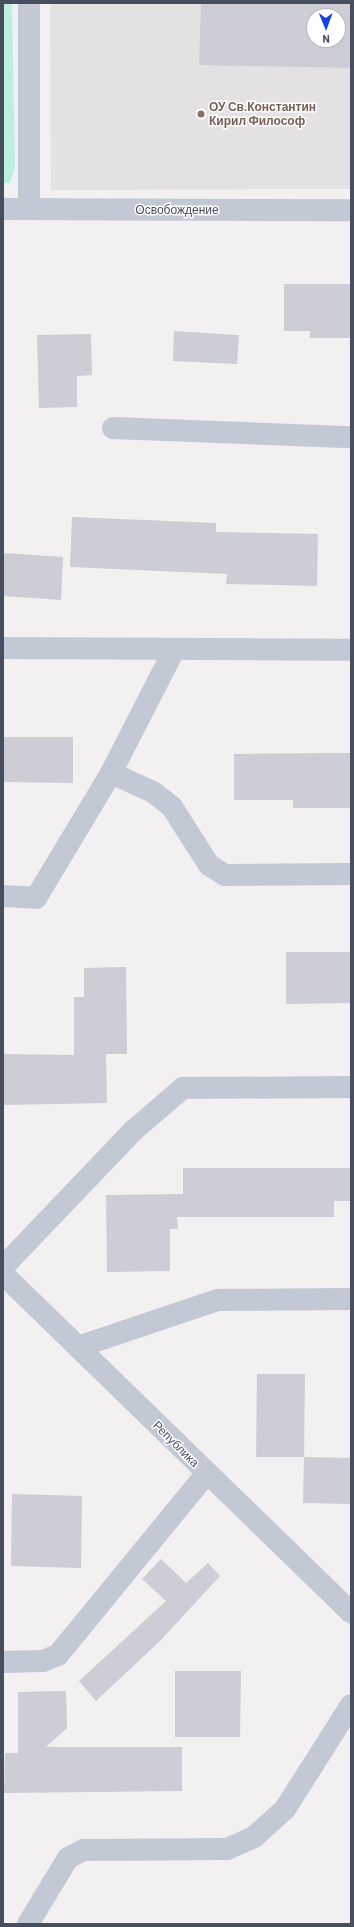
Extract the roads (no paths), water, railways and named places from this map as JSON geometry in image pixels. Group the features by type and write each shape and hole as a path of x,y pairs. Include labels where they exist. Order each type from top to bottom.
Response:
{"street":[{"path":"29,3 29,209"},
{"name":"Освобождение","path":"3,209 351,210"},
{"path":"113,428 351,437"},
{"path":"3,648 351,650"},
{"path":"3,896 36,898 111,773 174,650"},
{"path":"111,773 153,792 172,807 208,865 225,875 351,874"},
{"path":"3,1267 134,1130 183,1088 351,1087"},
{"name":"Република","path":"3,1274 206,1474 351,1613"},
{"path":"78,1347 218,1300 351,1299"},
{"path":"3,1662 42,1661 58,1655 206,1474"},
{"path":"28,1924 68,1858 84,1850 227,1849 254,1837 285,1809 351,1705"}],"place":[{"name":"ОУ Св.Константин Кирил Философ","path":"201,114"}]}
